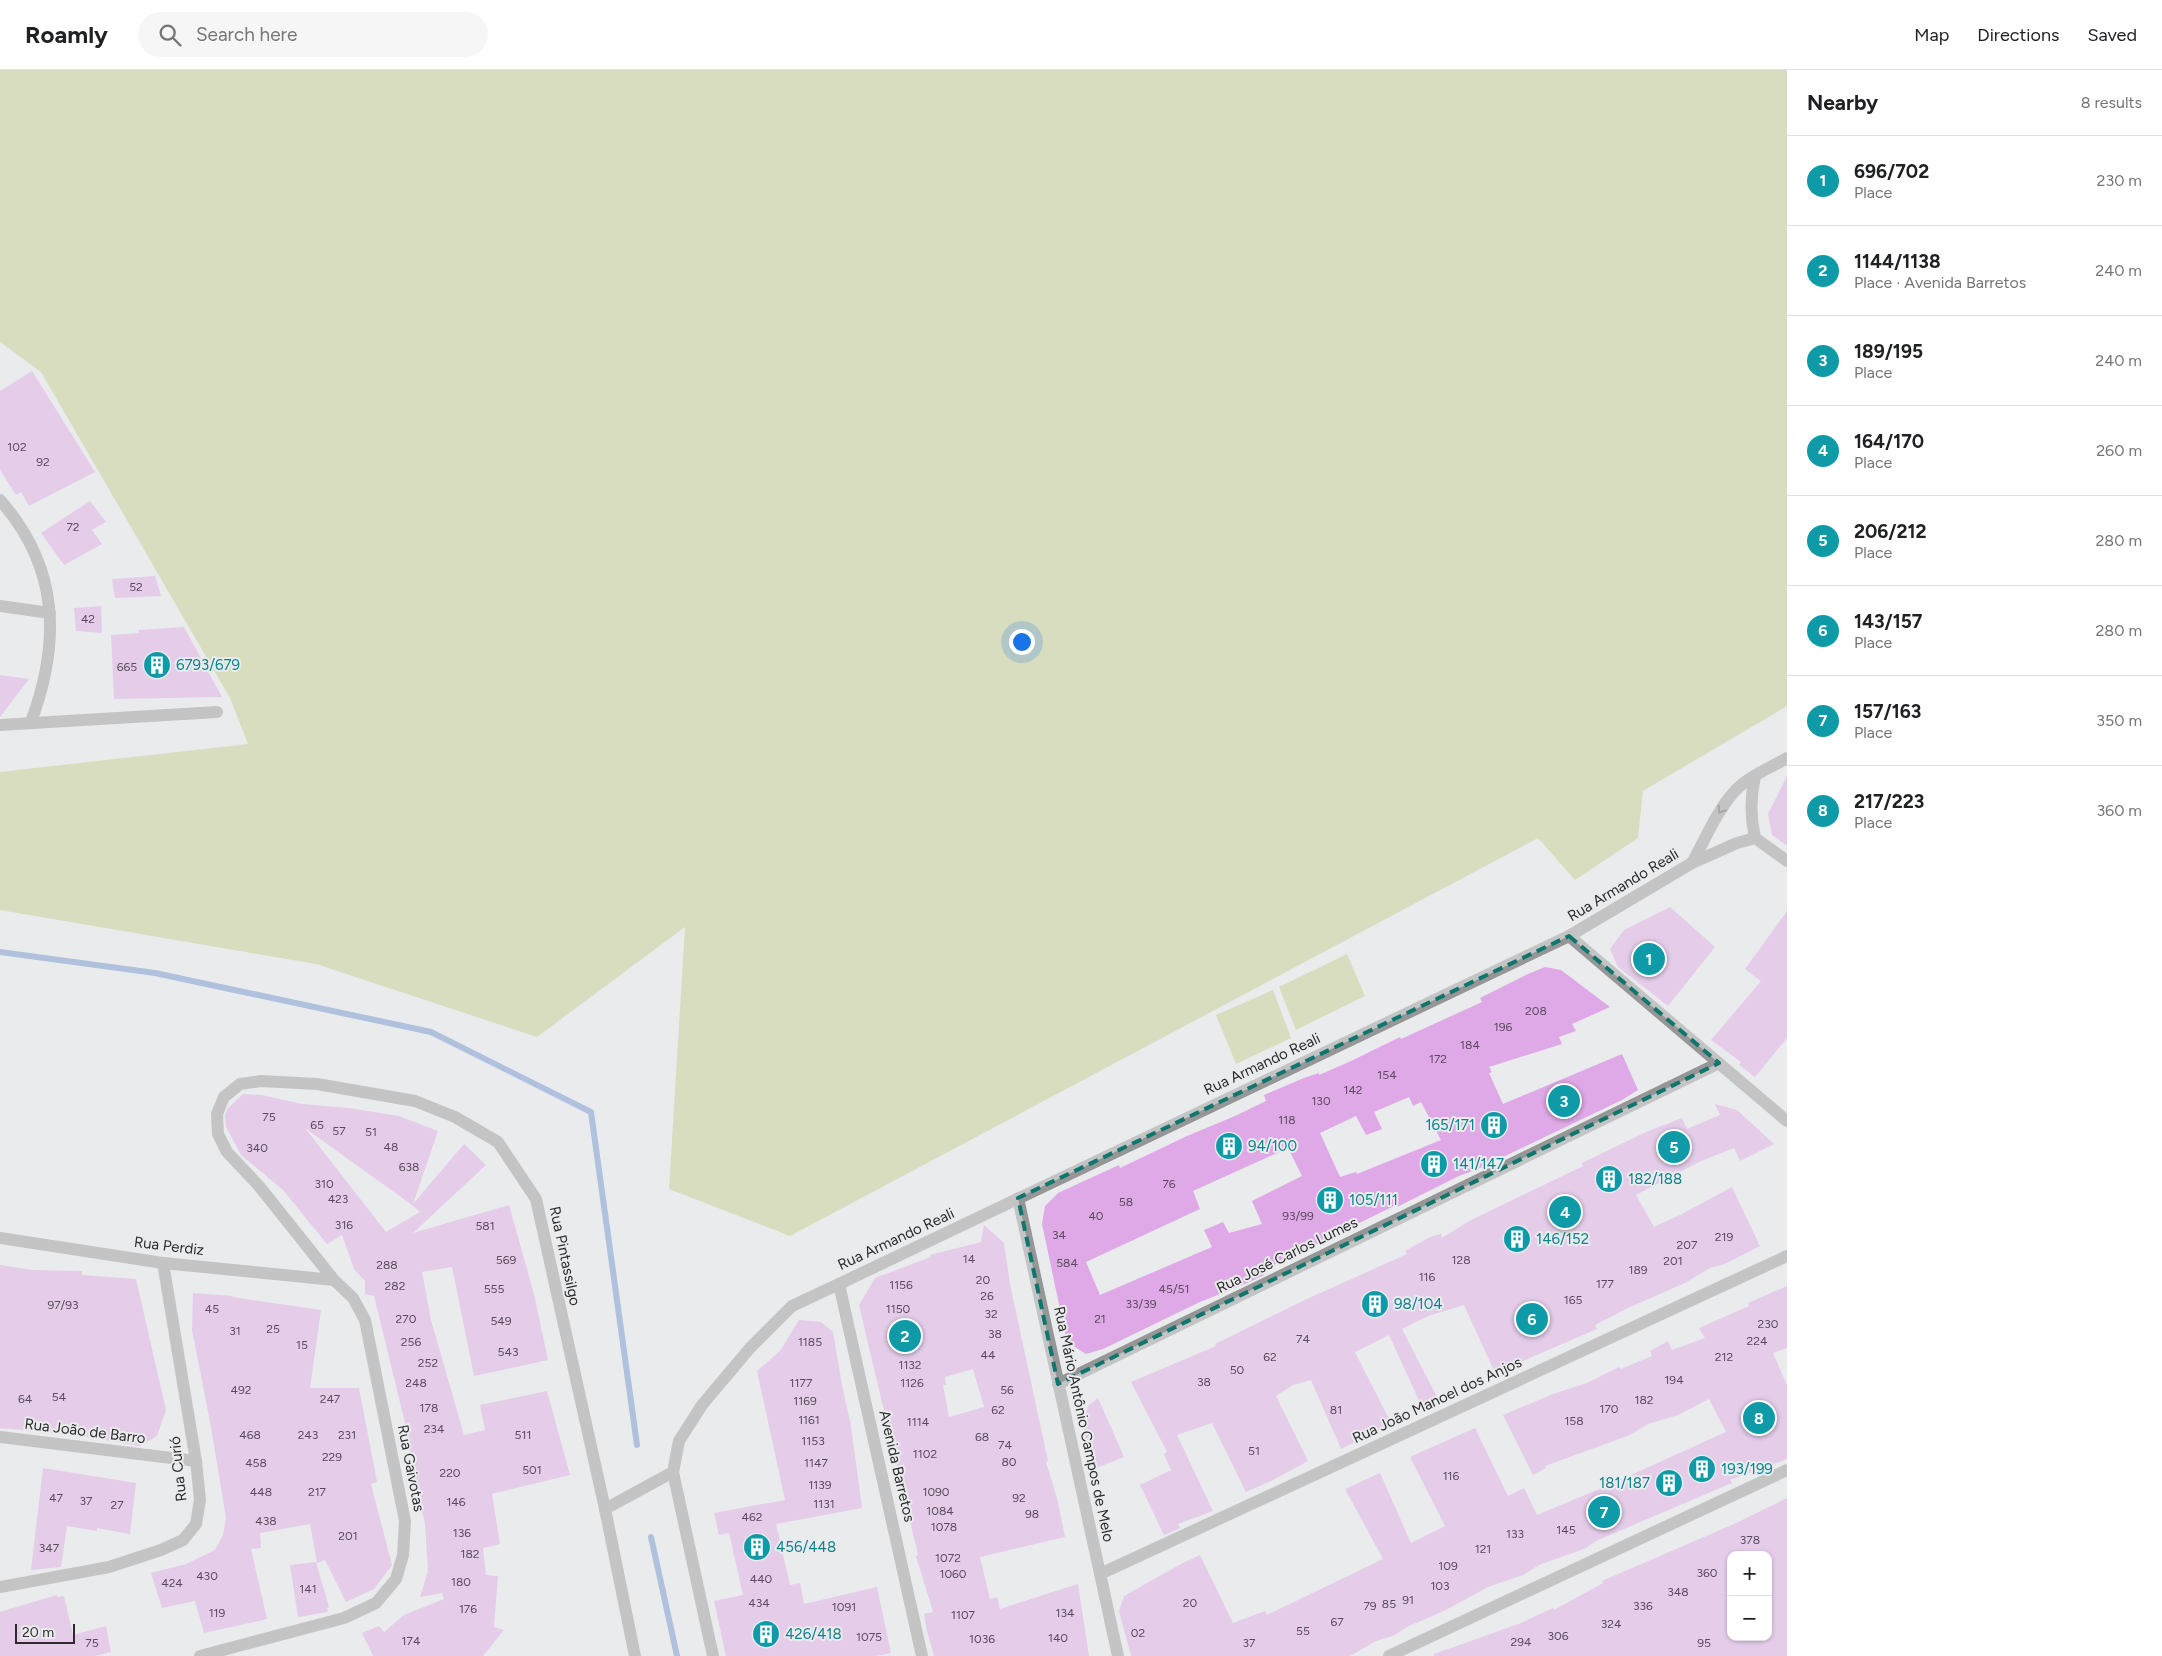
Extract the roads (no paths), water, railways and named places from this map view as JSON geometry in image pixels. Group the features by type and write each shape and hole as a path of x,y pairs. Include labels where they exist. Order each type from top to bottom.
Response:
{"street":[{"path":"0,500 18,521 32,545 42,569 50,613 45,675 31,722"},
{"path":"0,606 50,613"},
{"path":"0,724 217,712"},
{"path":"1692,863 1718,814 1734,791 1755,776 1787,758"},
{"path":"1755,776 1750,798 1751,822 1755,838 1787,861"},
{"name":"Rua Armando Reali","path":"674,1472 679,1441 702,1405 750,1348 792,1306 1569,936 1692,863 1737,843 1755,838"},
{"path":"1569,936 1787,1121"},
{"name":"Rua José Carlos Lumes","path":"1058,1384 1719,1063"},
{"name":"Rua Pintassilgo","path":"334,1280 259,1186 227,1152 218,1134 217,1114 224,1097 240,1084 261,1081 317,1084 415,1101 455,1116 498,1142 536,1199 605,1509 635,1656"},
{"name":"Rua Mário Antônio Campos de Melo","path":"1018,1198 1118,1656"},
{"name":"Rua Perdiz","path":"0,1238 163,1263 334,1280"},
{"name":"Rua João Manoel dos Anjos","path":"1100,1574 1787,1256"},
{"name":"Rua Curió","path":"0,1588 109,1567 161,1550 183,1540 196,1524 200,1500 196,1461 163,1263"},
{"name":"Rua Gaivotas","path":"200,1656 344,1618 376,1603 396,1579 403,1555 405,1521 365,1320 353,1298 334,1280"},
{"name":"Avenida Barretos","path":"839,1284 922,1656"},
{"name":"Rua João de Barro","path":"0,1437 196,1461"},
{"path":"1389,1656 1787,1470"},
{"path":"605,1509 674,1472 713,1656"}],"waterway":[{"path":"0,952 155,973 431,1032 591,1112 637,1445"},
{"path":"651,1537 677,1656"}],"place":[{"name":"6793/679","path":"157,665"},
{"name":"696/702","path":"1649,959"},
{"name":"189/195","path":"1564,1101"},
{"name":"165/171","path":"1494,1125"},
{"name":"94/100","path":"1229,1146"},
{"name":"206/212","path":"1674,1147"},
{"name":"141/147","path":"1434,1164"},
{"name":"182/188","path":"1609,1179"},
{"name":"105/111","path":"1330,1200"},
{"name":"164/170","path":"1565,1212"},
{"name":"146/152","path":"1517,1239"},
{"name":"98/104","path":"1375,1304"},
{"name":"143/157","path":"1532,1319"},
{"name":"1144/1138","path":"905,1336"},
{"name":"217/223","path":"1759,1418"},
{"name":"193/199","path":"1702,1469"},
{"name":"181/187","path":"1669,1483"},
{"name":"157/163","path":"1604,1512"},
{"name":"456/448","path":"757,1547"},
{"name":"426/418","path":"766,1634"}]}
